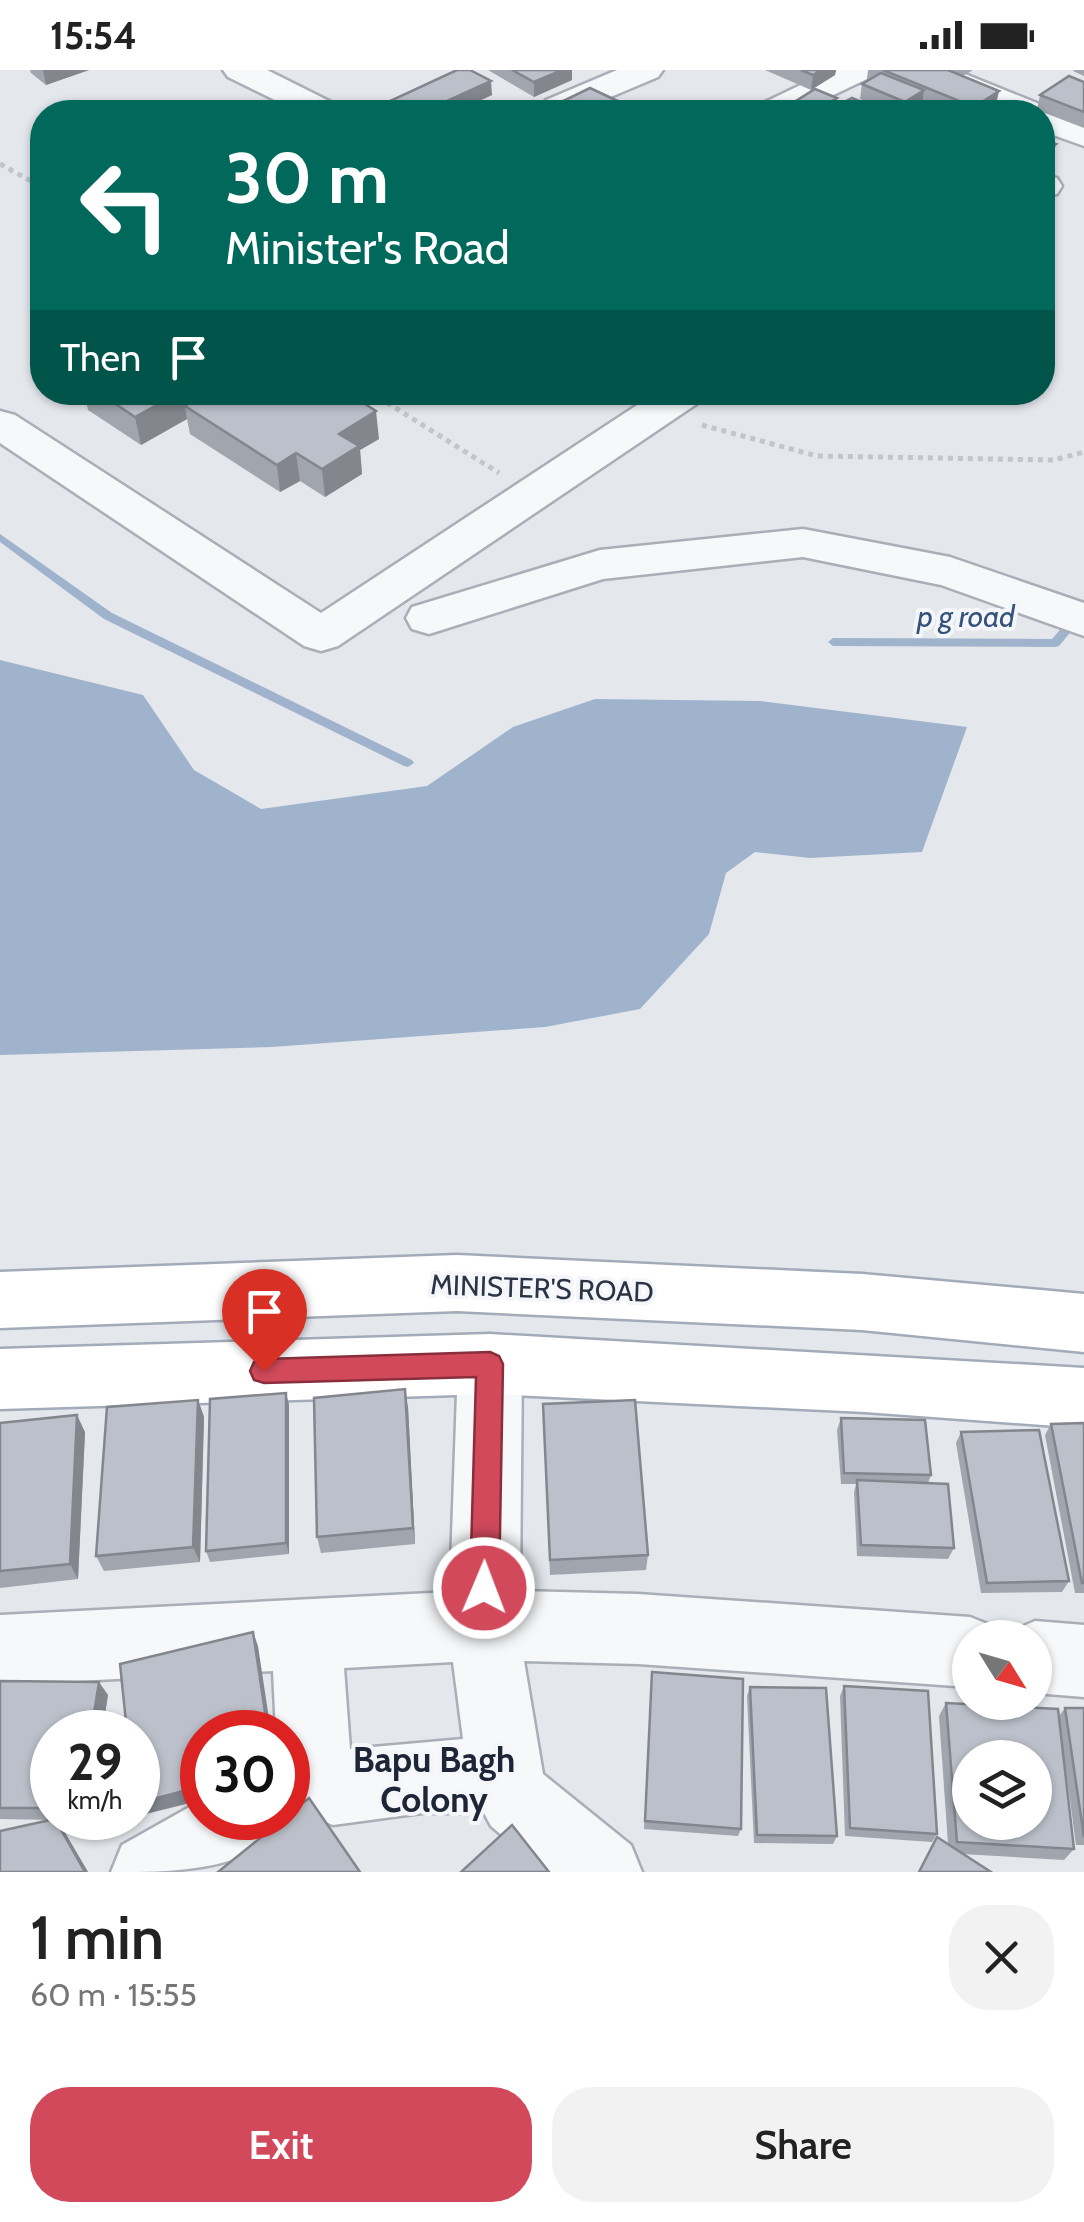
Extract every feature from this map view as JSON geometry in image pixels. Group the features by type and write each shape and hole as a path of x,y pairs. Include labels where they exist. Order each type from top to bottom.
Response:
{"main road":[{"name":"MINISTER'S ROAD","path":"0,1300 458,1283 862,1302 1084,1323"},
{"path":"0,1379 490,1364 866,1382 1084,1398"}],"street":[{"path":"240,70 301,100"},
{"path":"798,100 860,70"},
{"path":"925,70 1000,100"},
{"path":"574,100 642,71"},
{"path":"824,88 852,100"},
{"path":"1055,123 1084,135"},
{"path":"0,424 321,635 529,493 668,405"},
{"path":"429,618 600,566 803,543 950,572 1063,613"},
{"path":"490,1364 484,1625 504,1776 518,1800 604,1872"},
{"path":"0,1650 484,1625 638,1629 952,1651"},
{"path":"303,1710 306,1634"},
{"path":"1052,1658 1084,1660"},
{"path":"310,1786 333,1788 422,1776 504,1776"},
{"path":"149,1872 206,1840"}],"path":[{"path":"0,164 30,180"},
{"path":"390,405 529,493"},
{"path":"677,405 818,456 1054,460 1084,452"}],"water":[{"path":"0,660 143,695 194,770 261,809 427,786 513,727 595,699 760,701 967,727 922,852 810,858 755,852 726,873 709,934 640,1009 545,1027 272,1047 0,1055"}],"building":[{"path":"457,70 470,70 491,81 449,100 392,100"},
{"path":"512,70 562,70 534,82"},
{"path":"883,70 948,70 999,91 985,100 957,100"},
{"path":"881,73 924,90 908,100 900,100 862,84"},
{"path":"1069,76 1084,82 1084,112 1055,100 1040,95"},
{"path":"590,88 616,100 565,100"},
{"path":"815,89 837,98 834,100 798,100"},
{"path":"117,405 157,405 135,417"},
{"path":"367,405 376,411 339,434 359,446 322,469 296,453 277,465 185,406"},
{"path":"405,1389 413,1528 317,1537 314,1398"},
{"path":"286,1393 286,1543 206,1551 210,1399"},
{"path":"198,1400 193,1547 96,1556 107,1407"},
{"path":"635,1400 648,1555 550,1560 543,1404"},
{"path":"77,1415 70,1564 0,1571 0,1423"},
{"path":"841,1418 925,1420 931,1475 844,1473"},
{"path":"1084,1423 1084,1583 1082,1583 1051,1424"},
{"path":"1039,1430 1069,1581 987,1583 961,1432"},
{"path":"857,1480 948,1484 954,1548 861,1545"},
{"path":"253,1632 265,1710 180,1710 180,1792 160,1797 160,1710 125,1710 120,1664"},
{"path":"652,1672 743,1679 741,1829 645,1821"},
{"path":"0,1681 99,1682 95,1710 30,1710 30,1808 0,1808"},
{"path":"844,1686 928,1691 937,1834 850,1828"},
{"path":"750,1687 826,1688 837,1836 757,1835"},
{"path":"946,1703 952,1703 952,1720 1052,1720 1052,1709 1058,1709 1074,1849 957,1842 1052,1840 1052,1740 952,1740 952,1779"},
{"path":"1065,1708 1084,1708 1084,1837"},
{"path":"310,1799 360,1872 218,1872 258,1840 310,1840"},
{"path":"30,1824 30,1840 67,1840 85,1872 0,1872 0,1831"},
{"path":"512,1825 549,1872 461,1872"},
{"path":"937,1837 991,1872 919,1872"}],"waterway":[{"path":"0,537 108,616 408,763"},
{"name":"p g road","path":"833,642 1055,643 1084,609"}],"district":[{"name":"Bapu Bagh Colony","path":"434,1780"}],"route":[{"path":"264,1371 490,1364 484,1588"}]}
